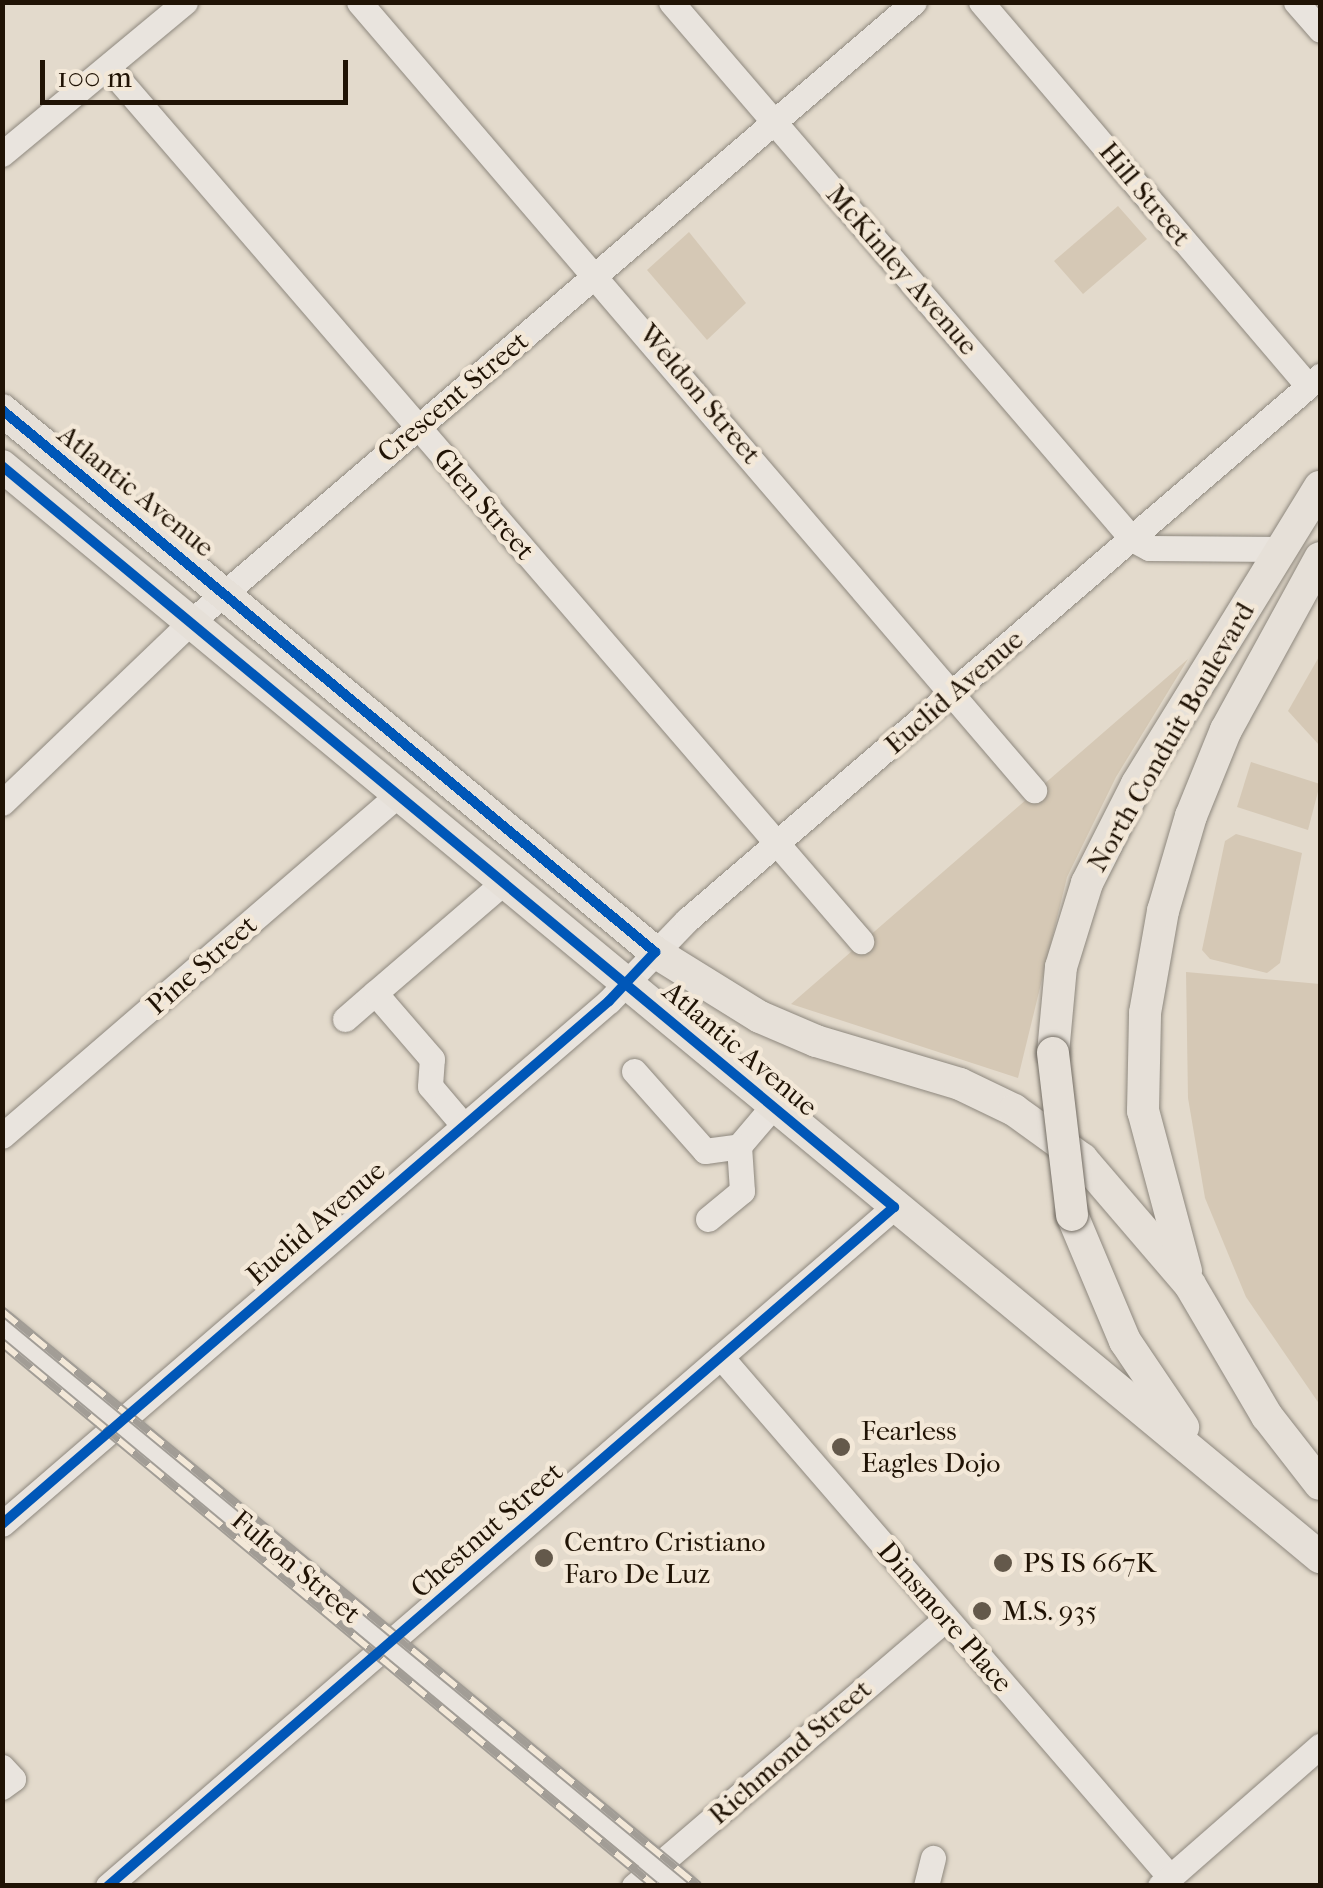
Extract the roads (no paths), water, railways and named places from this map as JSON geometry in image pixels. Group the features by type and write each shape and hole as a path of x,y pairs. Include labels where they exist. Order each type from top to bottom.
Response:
{"main road":[{"name":"Atlantic Avenue","path":"2,410 655,952 760,1017 816,1042 960,1084 1014,1110 1082,1159 1190,1285 1241,1376 1317,1474"},
{"name":"Atlantic Avenue","path":"5,471 192,621 1320,1557"},
{"name":"North Conduit Boulevard","path":"1238,1490 1162,1402 1125,1341 1072,1216 1053,1053 1062,966 1087,883 1137,784 1320,487"},
{"path":"1190,1285 1144,1111 1148,996 1190,816 1226,730 1320,558"}],"street":[{"path":"2,154 185,2"},
{"name":"Weldon Street","path":"359,2 597,274 1034,790"},
{"name":"McKinley Avenue","path":"670,2 1132,540"},
{"name":"Crescent Street","path":"2,803 192,621 914,2"},
{"name":"Hill Street","path":"981,2 1314,381"},
{"path":"1296,2 1320,30"},
{"name":"Glen Street","path":"108,67 861,941"},
{"name":"Euclid Avenue","path":"2,1524 464,1126 777,843 1314,381"},
{"path":"1132,540 1150,548 1281,549"},
{"name":"Pine Street","path":"2,1136 400,793"},
{"path":"345,1019 505,881"},
{"path":"375,993 432,1059 430,1086 464,1126"},
{"path":"634,1071 705,1151 739,1146 773,1106"},
{"path":"708,1219 742,1191 739,1146"},
{"name":"Chestnut Street","path":"108,1886 894,1207"},
{"name":"Fulton Street","path":"2,1324 682,1886"},
{"name":"Dinsmore Place","path":"722,1357 1165,1881"},
{"name":"Richmond Street","path":"634,1886 946,1619"},
{"path":"1165,1881 1320,1746"},
{"path":"2,1767 13,1779 2,1787"},
{"path":"926,1886 933,1858"}],"railway":[{"path":"2,1311 698,1886"},
{"path":"2,1343 655,1886"}],"place":[{"name":"Fearless Eagles Dojo","path":"841,1447"},
{"name":"Centro Cristiano Faro De Luz","path":"544,1558"},
{"name":"PS IS 667K","path":"1003,1563"},
{"name":"M.S. 935","path":"982,1611"}]}
